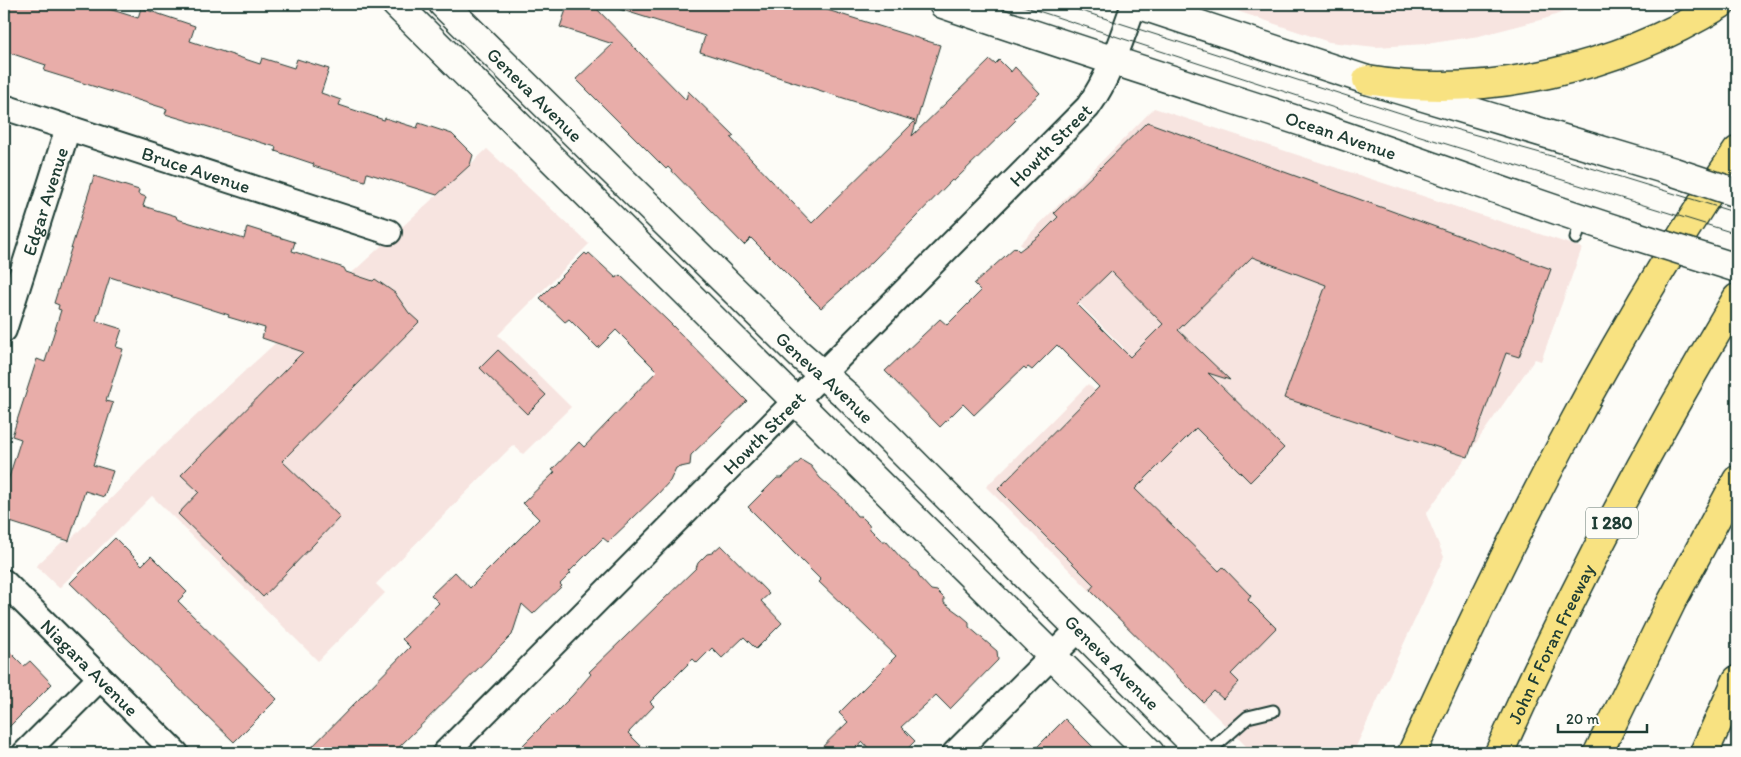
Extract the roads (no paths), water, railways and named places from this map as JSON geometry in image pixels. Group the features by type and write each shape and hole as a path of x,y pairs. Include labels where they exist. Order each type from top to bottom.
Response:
{"highway":[{"path":"1367,80 1402,86 1444,86 1496,82 1548,73 1600,60 1650,41 1695,20 1721,4"},
{"path":"1412,753 1484,598 1540,487 1659,273 1737,151"},
{"name":"John F Foran Freeway","path":"1499,753 1556,633 1614,518 1737,298"},
{"path":"1598,753 1671,603 1737,480"},
{"path":"1704,753 1737,680"}],"main road":[{"name":"Geneva Avenue","path":"396,4 1150,753"},
{"name":"Geneva Avenue","path":"443,4 798,354 822,374 1202,753"},
{"name":"Ocean Avenue","path":"944,4 1113,62 1322,128 1579,229 1636,236 1737,268"},
{"path":"1136,4 1367,80 1674,172 1737,193"}],"street":[{"name":"Howth Street","path":"445,753 1088,107 1100,90 1136,4"},
{"name":"Bruce Avenue","path":"4,107 389,232"},
{"name":"Edgar Avenue","path":"4,330 68,128"},
{"name":"Niagara Avenue","path":"4,582 176,753"},
{"path":"955,753 1079,629"},
{"path":"25,753 100,678"}],"lane":[{"path":"1207,753 1248,718 1273,710"}],"tram line":[{"path":"1017,4 1414,134 1737,234"},
{"path":"1060,4 1419,119 1562,159 1737,213"}]}
